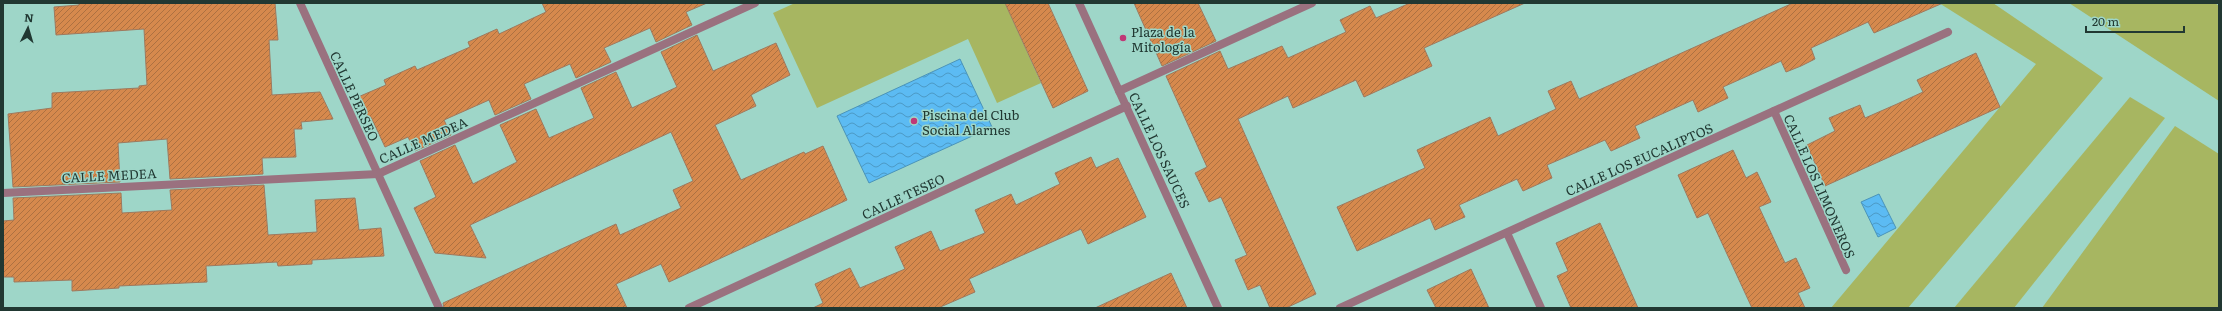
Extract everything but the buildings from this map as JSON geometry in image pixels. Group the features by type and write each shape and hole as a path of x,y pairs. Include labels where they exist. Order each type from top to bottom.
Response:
{"street":[{"name":"CALLE PERSEO","path":"300,3 439,308"},
{"name":"CALLE MEDEA","path":"3,192 378,174 755,3"},
{"name":"CALLE LOS SAUCES","path":"1079,3 1218,308"},
{"path":"1120,91 1312,3"},
{"name":"CALLE LOS EUCALIPTOS","path":"1340,308 1948,32"},
{"name":"CALLE TESEO","path":"689,308 1127,106"},
{"name":"CALLE LOS LIMONEROS","path":"1774,111 1846,270"},
{"path":"1507,233 1541,308"}],"green space":[{"path":"795,3 1005,3 1041,83 997,103 968,39 817,108 773,13"},
{"path":"1939,3 1993,3 2103,78 1908,308 1831,308 2036,64"},
{"path":"2069,3 2215,3 2219,6 2219,101"},
{"path":"2130,97 2165,118 2014,308 1954,308"},
{"path":"2175,126 2219,154 2219,308 2042,308"}],"water":[{"name":"Piscina del Club Social Alarnes","path":"960,59 992,127 869,183 837,116"},
{"path":"1879,194 1896,228 1878,237 1861,202"}],"place":[{"name":"Plaza de la Mitología","path":"1123,38"},
{"name":"Piscina del Club Social Alarnes","path":"914,121"}]}
